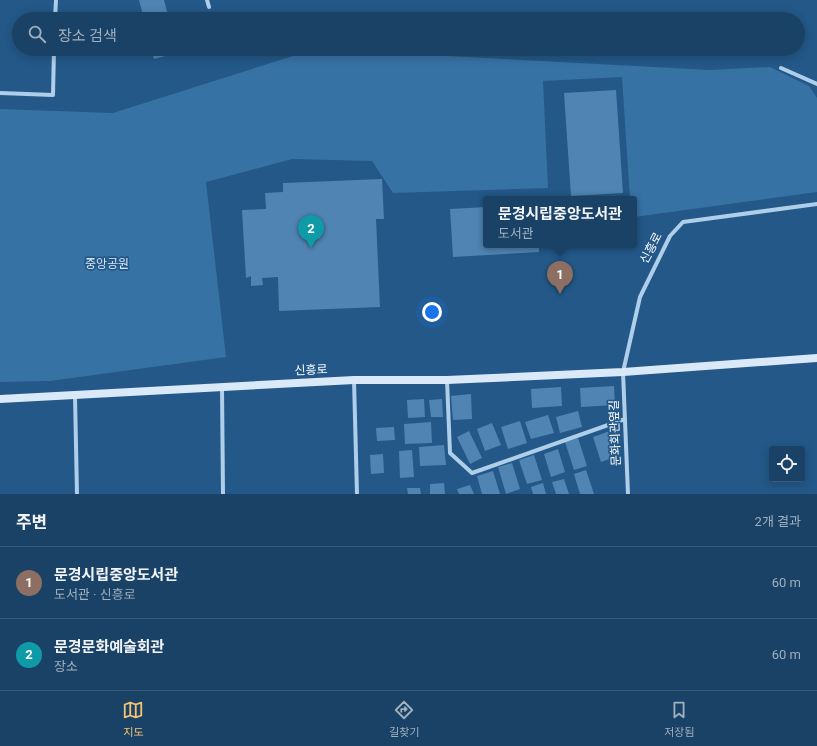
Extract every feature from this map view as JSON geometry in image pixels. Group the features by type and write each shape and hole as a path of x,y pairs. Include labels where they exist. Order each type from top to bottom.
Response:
{"street":[{"path":"55,12 56,0"},
{"path":"207,0 209,7"},
{"path":"0,93 53,95 54,56"},
{"path":"781,68 817,84"},
{"name":"신흥로","path":"623,372 640,297 670,236 683,222 817,204"},
{"name":"신흥로","path":"0,399 354,380 447,380 623,372 817,358"},
{"name":"문화회관옆길","path":"623,372 628,494"},
{"path":"354,380 357,494"},
{"path":"447,380 450,453 472,473 624,419"},
{"path":"222,387 223,494"},
{"path":"75,396 77,494"}],"green space":[{"name":"중앙공원","path":"293,56 447,56 710,70 770,67 809,86 817,98 817,192 637,217 637,196 630,196 622,77 543,81 548,188 393,193 372,161 292,159 206,182 226,357 50,381 0,382 0,109 113,113"}],"building":[{"path":"139,0 164,0 167,12 142,12"},
{"path":"153,56 166,56 154,59"},
{"path":"616,90 623,193 571,196 564,93"},
{"path":"382,179 384,219 376,219 380,307 279,311 278,277 262,278 263,285 251,286 251,276 246,278 242,210 266,209 265,193 283,192 283,183"},
{"path":"483,207 483,248 539,248 539,252 453,257 450,209"},
{"path":"614,386 615,405 581,407 580,388"},
{"path":"561,387 562,406 532,408 531,389"},
{"path":"471,394 472,419 453,420 451,396"},
{"path":"424,399 425,417 408,418 407,400"},
{"path":"442,399 443,417 431,417 429,400"},
{"path":"578,411 582,427 560,433 556,417"},
{"path":"548,415 554,433 531,439 525,422"},
{"path":"520,421 527,443 508,449 501,427"},
{"path":"431,422 432,443 405,444 404,424"},
{"path":"492,423 501,445 485,451 477,429"},
{"path":"394,427 395,440 377,441 376,428"},
{"path":"469,431 482,458 470,464 457,437"},
{"path":"610,431 618,456 601,462 593,437"},
{"path":"578,438 587,466 574,470 565,442"},
{"path":"444,445 446,465 420,466 419,447"},
{"path":"558,449 565,472 551,477 544,454"},
{"path":"412,450 414,477 400,478 399,451"},
{"path":"383,454 384,473 371,474 370,455"},
{"path":"534,455 542,480 527,484 519,460"},
{"path":"512,463 520,489 506,494 498,467"},
{"path":"586,470 594,494 580,494 574,474"},
{"path":"493,471 500,494 482,494 477,476"},
{"path":"564,479 569,494 556,494 552,482"},
{"path":"444,483 445,494 430,494 430,484"},
{"path":"543,483 546,494 533,494 531,487"},
{"path":"470,485 474,494 459,494 457,489"},
{"path":"407,488 420,488 421,494 408,494"}],"place":[{"name":"문경문화예술회관","path":"311,248"},
{"name":"문경시립중앙도서관","path":"560,294"}]}
